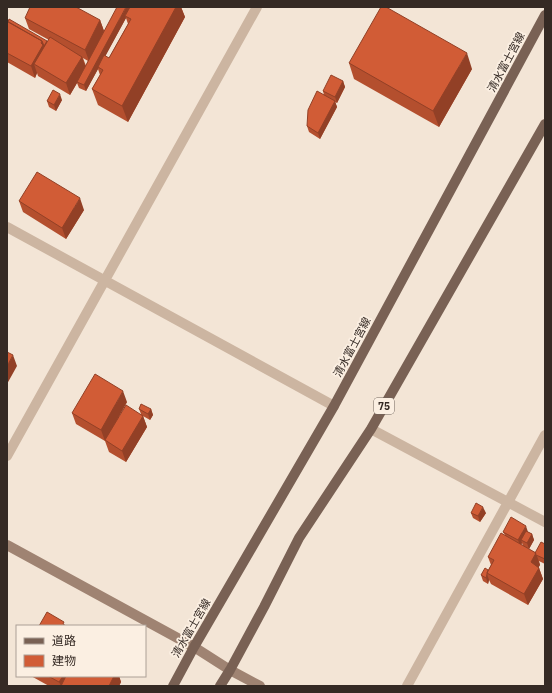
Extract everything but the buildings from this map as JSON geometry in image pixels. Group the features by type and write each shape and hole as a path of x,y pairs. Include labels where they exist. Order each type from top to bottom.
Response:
{"main road":[{"name":"清水富士宮線","path":"173,686 194,647 334,406 545,15"},
{"name":"75","path":"220,686 264,607 299,538 371,428 545,124"}],"street":[{"path":"7,456 103,281 257,7"},
{"path":"7,227 103,281 334,406"},
{"path":"371,428 545,522"},
{"path":"408,686 545,435"},
{"path":"7,545 194,647 230,670 260,686"}]}
